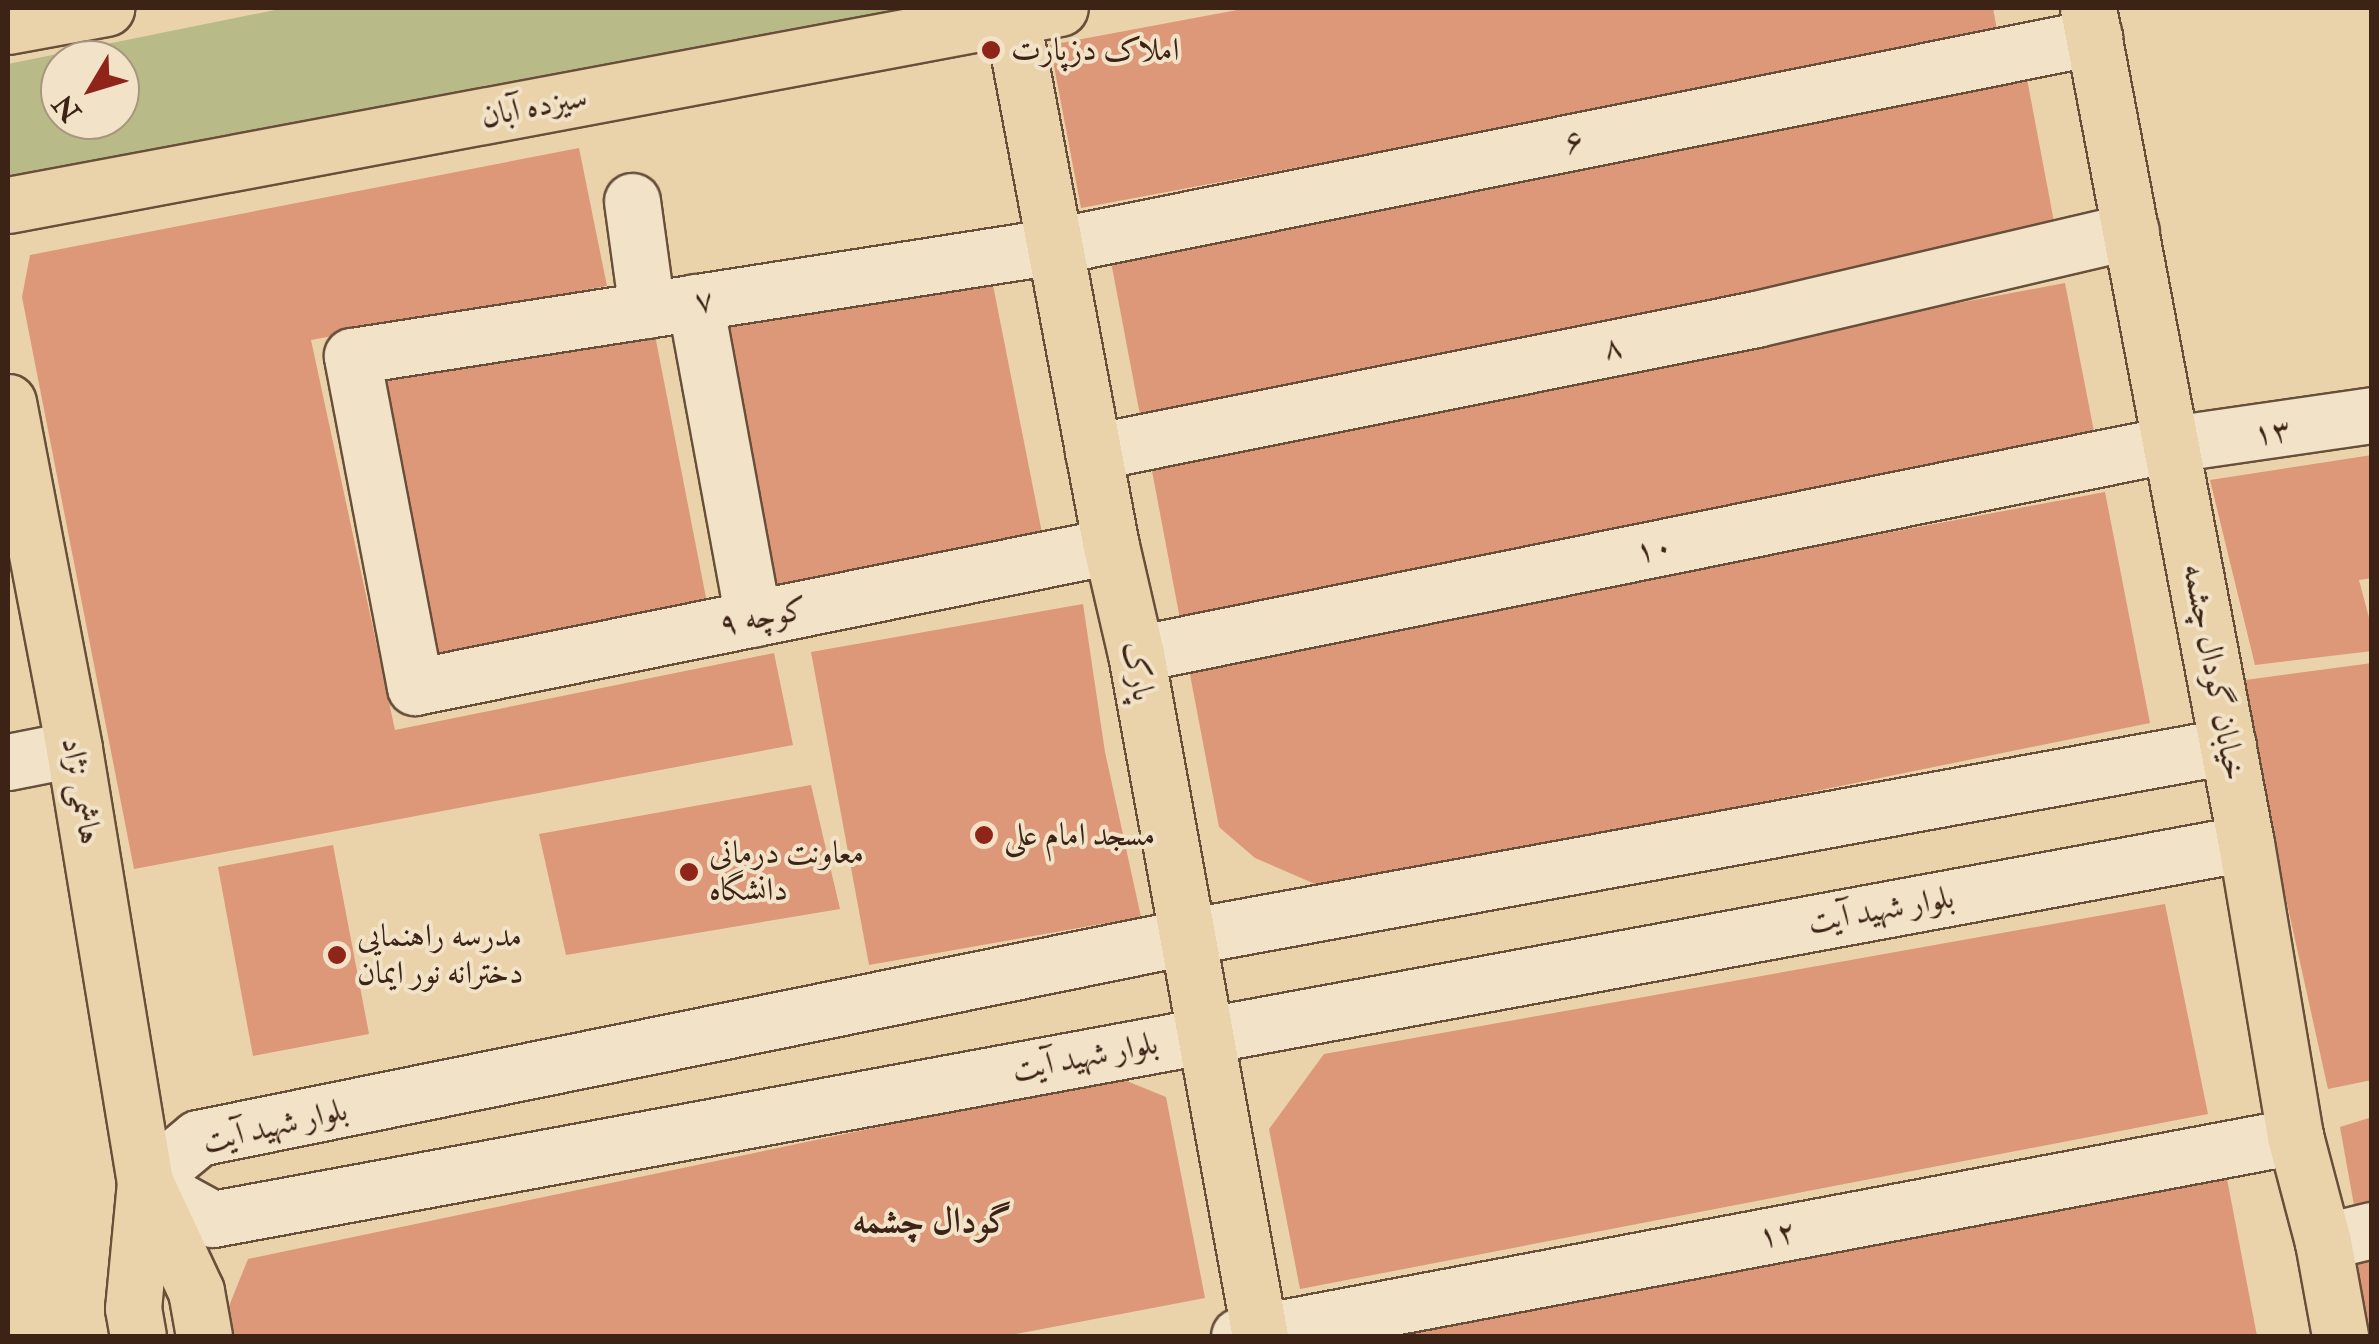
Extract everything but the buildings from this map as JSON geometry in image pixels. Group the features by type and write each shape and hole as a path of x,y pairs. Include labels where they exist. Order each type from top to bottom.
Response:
{"main road":[{"path":"8,26 106,8"},
{"name":"سیزده آبان","path":"8,205 1027,11"},
{"name":"پارک","path":"1027,11 1055,246 1111,546 1136,654 1253,1335"},
{"name":"خیابان گودال چشمه","path":"2091,22 2246,843 2295,1136 2347,1236 2340,1336"},
{"name":"هاشمی نژاد","path":"8,402 22,557 74,749 145,1182 133,1308 138,1336"},
{"name":"هاشمی نژاد","path":"145,1182 196,1291 204,1336"}],"street":[{"name":"۶","path":"1055,246 2091,22"},
{"path":"632,201 671,306 754,619"},
{"name":"۸","path":"1093,452 1756,319 2131,231"},
{"name":"۷","path":"415,688 352,356 1055,246"},
{"name":"۱۳","path":"2171,444 2372,415"},
{"name":"۱۰","path":"1136,654 2171,444"},
{"name":"کوچه ۹","path":"415,688 1111,546"},
{"name":"بلوار شهید آیت","path":"2228,746 1186,937 198,1138 145,1182 212,1219 2246,843"},
{"path":"8,762 74,749"},
{"name":"۱۲","path":"1253,1335 2295,1136"}],"green space":[{"path":"285,8 914,8 8,179 8,64 40,58 40,140 140,140 140,40 127,40"}],"place":[{"name":"املاک دزپارت","path":"991,50"},
{"name":"مسجد امام علی","path":"984,835"},
{"name":"معاونت درمانی دانشگاه","path":"689,872"},
{"name":"مدرسه راهنمایی دخترانه نور ایمان","path":"337,955"}],"district":[{"name":"گودال چشمه","path":"932,1221"}]}
